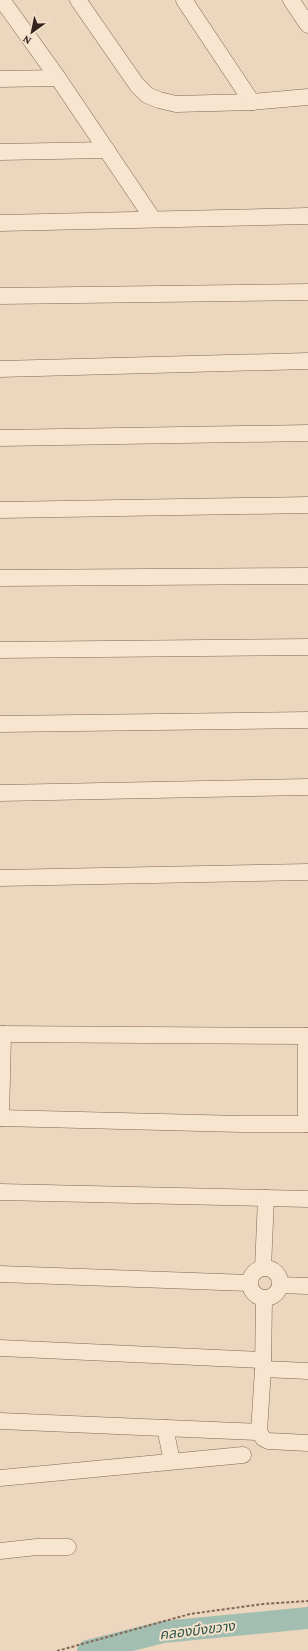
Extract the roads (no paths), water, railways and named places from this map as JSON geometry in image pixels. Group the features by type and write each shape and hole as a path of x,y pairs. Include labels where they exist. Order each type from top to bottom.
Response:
{"street":[{"path":"78,0 136,84 147,95 159,100 176,104 252,102 308,97"},
{"path":"184,0 252,102"},
{"path":"291,0 308,25"},
{"path":"3,3 58,78 153,219"},
{"path":"0,79 58,78"},
{"path":"0,152 107,150"},
{"path":"0,223 308,216"},
{"path":"0,296 308,292"},
{"path":"0,369 308,361"},
{"path":"0,438 308,433"},
{"path":"0,510 308,505"},
{"path":"0,578 308,576"},
{"path":"0,650 308,647"},
{"path":"0,724 308,720"},
{"path":"0,793 308,787"},
{"path":"0,878 308,872"},
{"path":"1,1034 307,1036 307,1124 241,1124 0,1118 1,1034"},
{"path":"0,1192 308,1199"},
{"path":"263,1268 266,1198"},
{"path":"263,1268 270,1268 279,1278 280,1285 275,1294 264,1298 254,1294 249,1283 253,1273 263,1268"},
{"path":"0,1274 249,1283"},
{"path":"280,1285 308,1286"},
{"path":"264,1298 263,1364 259,1432 263,1438 268,1441 308,1443"},
{"path":"0,1348 263,1364 308,1371"},
{"path":"0,1421 259,1432"},
{"path":"165,1428 172,1461"},
{"path":"0,1478 243,1455"},
{"path":"0,1551 68,1547"}],"waterway":[{"name":"คลองบึงขวาง","path":"88,1651 163,1632 308,1618"}]}
